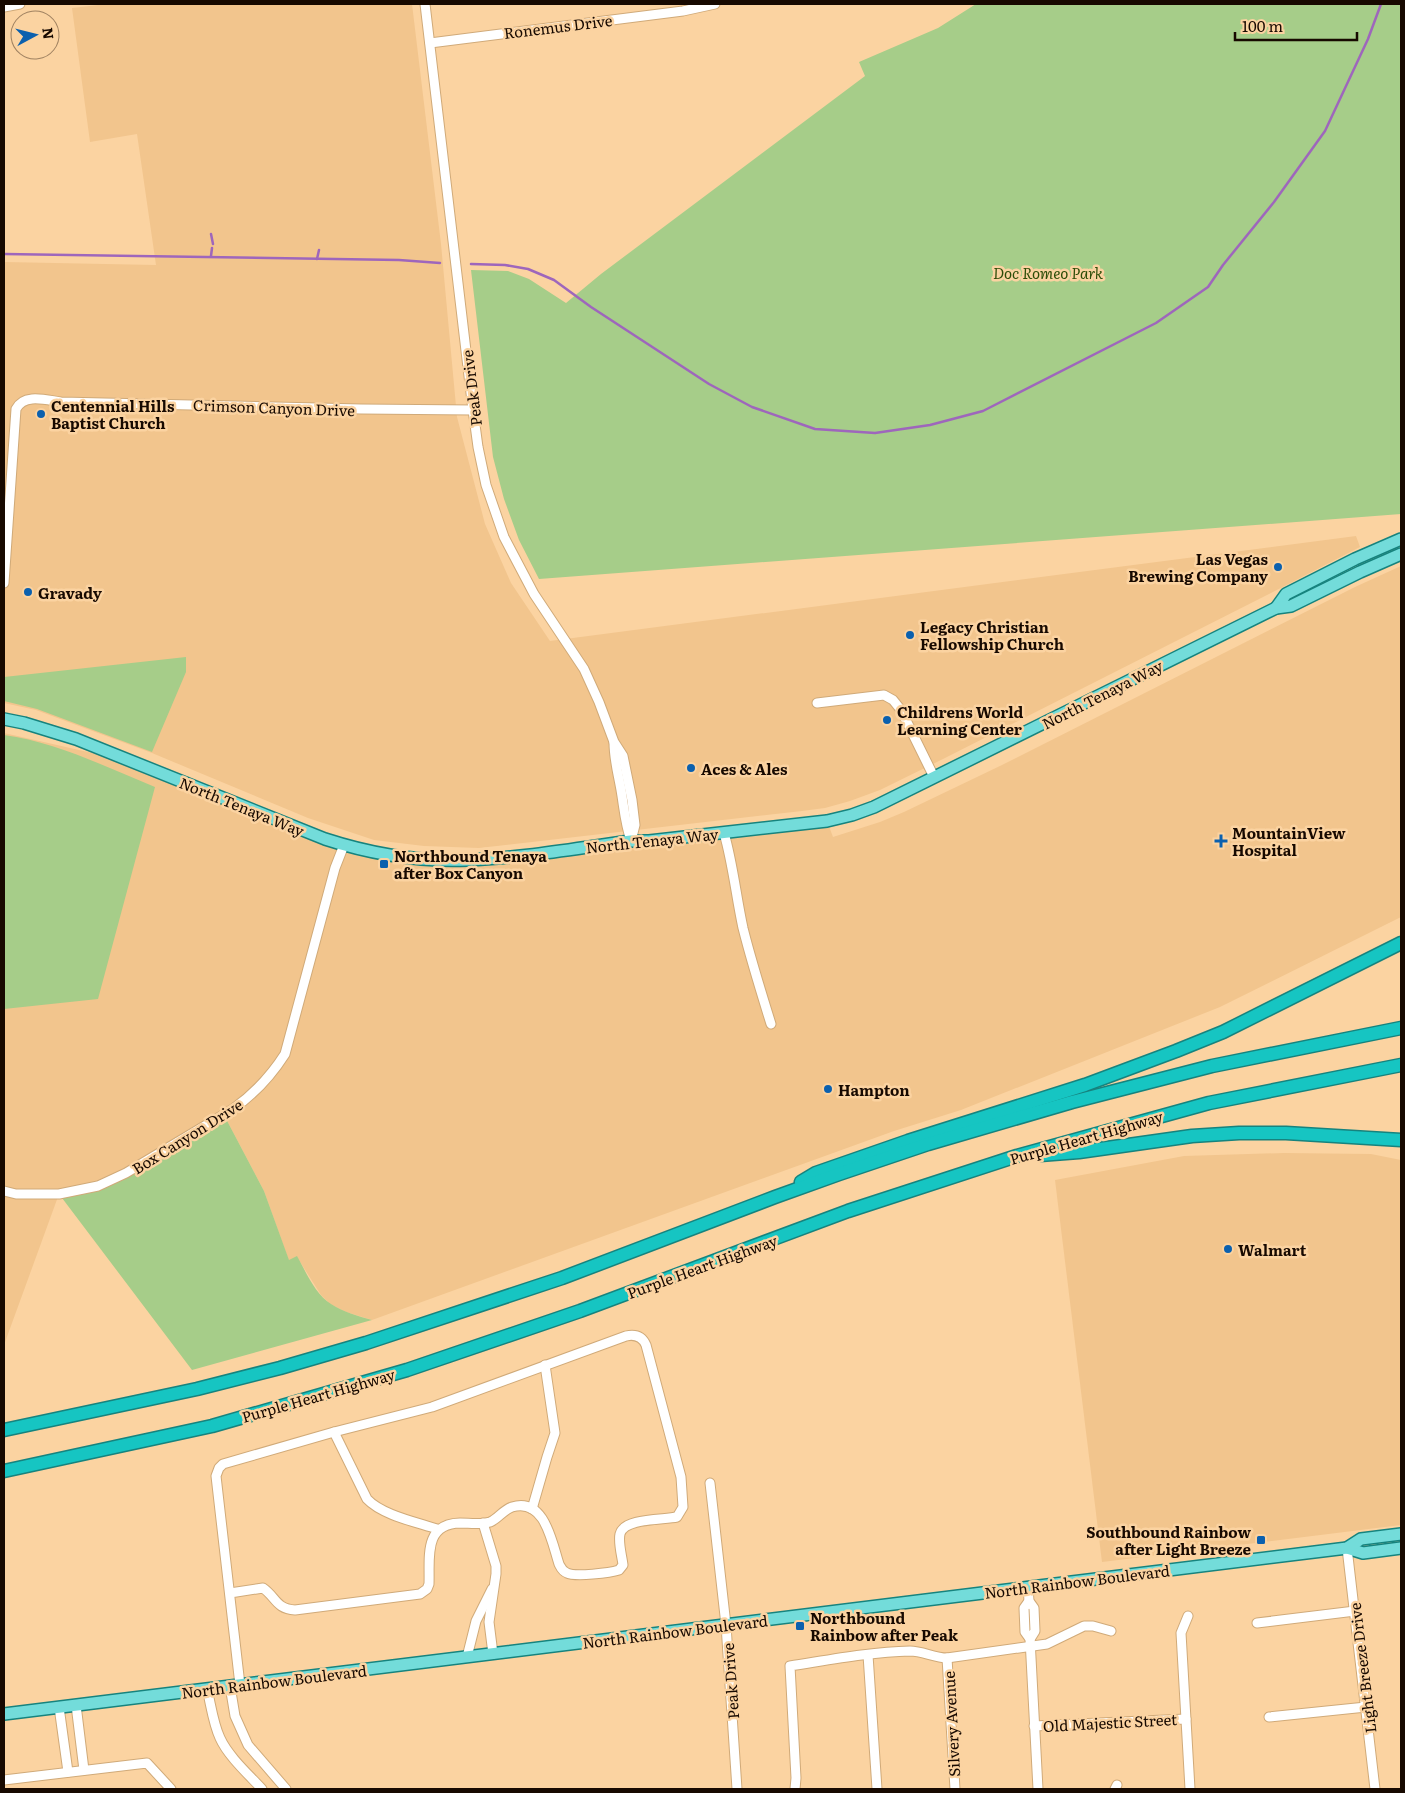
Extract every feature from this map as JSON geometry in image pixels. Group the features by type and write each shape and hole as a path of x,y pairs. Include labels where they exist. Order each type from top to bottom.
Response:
{"highway":[{"path":"775,1197 816,1173 908,1141 1085,1085 1223,1032 1401,943"},
{"path":"4,1430 197,1389 280,1368 366,1343 562,1278 775,1197 928,1144 1072,1102 1212,1066 1401,1028"},
{"name":"Purple Heart Highway","path":"4,1471 212,1426 407,1370 580,1311 848,1211 1017,1156 1209,1103 1401,1065"},
{"path":"1017,1156 1079,1152 1183,1137 1239,1133 1286,1132 1401,1140"}],"main road":[{"name":"North Tenaya Way","path":"1276,608 1286,594 1401,539"},
{"name":"North Tenaya Way","path":"4,719 76,739 297,829 344,845 396,856 467,860 512,857 631,842 805,824 852,815 874,807 1276,608 1291,606 1401,554"},
{"name":"North Rainbow Boulevard","path":"1347,1548 1360,1539 1401,1534"},
{"name":"North Rainbow Boulevard","path":"4,1714 1347,1548 1363,1553 1401,1548"}],"street":[{"path":"4,7 20,4"},
{"name":"Peak Drive","path":"426,4 473,410 486,485 504,537 525,579 584,669 600,702 614,742 614,760 626,826 631,842"},
{"name":"Ronemus Drive","path":"430,43 683,11 715,4"},
{"name":"Crimson Canyon Drive","path":"4,583 16,409 18,405 28,399 61,402 473,410"},
{"path":"817,703 884,695 893,700 901,710 934,777"},
{"path":"724,833 729,850 745,937 771,1024"},
{"name":"Box Canyon Drive","path":"4,1191 16,1194 59,1194 98,1186 134,1168 250,1097 273,1073 285,1054 335,868 344,845"},
{"path":"230,1593 263,1588 279,1605 295,1610 420,1594 427,1589 429,1584 431,1540 438,1529 442,1526 460,1523 491,1522 510,1508 524,1506 538,1513 546,1525 562,1570 566,1573 576,1574 619,1570 623,1565 619,1536 624,1527 634,1522 677,1517 683,1507 681,1477 644,1340 635,1335 626,1336 432,1407 229,1462 219,1468 216,1476 230,1593 235,1686 234,1716 248,1745 286,1789"},
{"path":"532,1509 555,1433 545,1365"},
{"path":"334,1432 371,1504 384,1511 438,1529"},
{"name":"Peak Drive","path":"710,1483 726,1625 737,1789"},
{"path":"483,1523 496,1566 489,1622 493,1654"},
{"name":"Light Breeze Drive","path":"1347,1548 1375,1789"},
{"path":"467,1657 476,1621 495,1582"},
{"path":"1028,1587 1029,1601 1034,1608 1035,1631 1030,1643 1038,1789"},
{"path":"1257,1623 1355,1611"},
{"path":"1188,1616 1181,1633 1190,1789"},
{"path":"795,1789 790,1666 912,1651 936,1658 948,1658 1030,1643 1047,1644 1084,1626 1111,1630"},
{"path":"868,1655 877,1789"},
{"name":"Silvery Avenue","path":"948,1658 956,1789"},
{"path":"207,1689 212,1714 221,1740 262,1789"},
{"path":"76,1705 84,1770"},
{"path":"59,1707 68,1772"},
{"path":"1269,1717 1366,1707"},
{"name":"Old Majestic Street","path":"1034,1726 1186,1719"},
{"path":"4,1780 147,1763 171,1789"}],"shaded area":[{"path":"107,4 412,4 441,244 457,417 485,524 511,583 550,641 1356,536 1360,547 880,790 825,808 802,811 479,848 424,846 374,840 308,818 152,753 36,710 4,703 4,262 156,265 137,134 90,142 72,8"},
{"path":"1401,566 1401,917 1220,1007 961,1110 894,1131 372,1320 346,1312 330,1304 321,1295 297,1257 289,1261 264,1191 224,1115 126,1173 59,1194 4,1345 4,733 132,762 303,831 432,859 827,821 833,837 904,812 1002,765 1355,587"},
{"path":"1284,1153 1371,1154 1401,1160 1401,1525 1102,1562 1055,1180 1184,1156"}],"green space":[{"name":"Doc Romeo Park","path":"976,4 1401,4 1401,514 539,579 519,540 504,499 493,457 471,270 508,271 529,279 566,303 601,274 865,76 859,62 938,28"},
{"path":"186,657 186,672 152,752 37,709 4,701 4,677"},
{"path":"4,735 23,738 62,749 155,787 98,999 4,1009"},
{"path":"224,1115 264,1191 289,1260 297,1256 307,1276 325,1300 346,1312 372,1320 192,1370 59,1194 98,1186"}],"waterway":[{"path":"471,264 505,265 528,269 554,280 591,307 709,384 752,407 815,429 875,433 930,425 983,411 1156,323 1208,287 1223,265 1274,202 1325,131 1368,39 1381,4"},
{"path":"211,234 213,244"},
{"path":"211,256 212,248"},
{"path":"317,259 319,250"},
{"path":"4,254 399,260 440,263"}],"place":[{"name":"Centennial Hills Baptist Church","path":"41,414"},
{"name":"Las Vegas Brewing Company","path":"1278,567"},
{"name":"Gravady","path":"28,592"},
{"name":"Legacy Christian Fellowship Church","path":"910,635"},
{"name":"Childrens World Learning Center","path":"887,720"},
{"name":"Aces & Ales","path":"691,768"},
{"name":"MountainView Hospital","path":"1221,841"},
{"name":"Northbound Tenaya after Box Canyon","path":"384,864"},
{"name":"Hampton","path":"828,1089"},
{"name":"Walmart","path":"1228,1249"},
{"name":"Southbound Rainbow after Light Breeze","path":"1261,1540"},
{"name":"Northbound Rainbow after Peak","path":"800,1626"}]}
